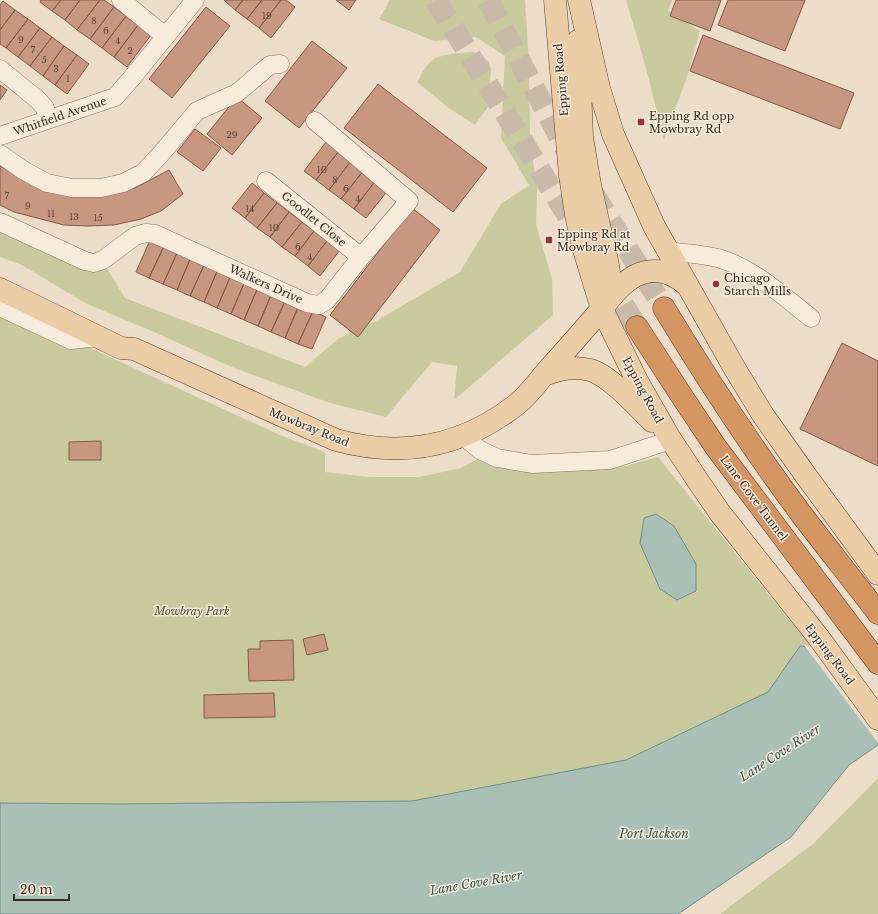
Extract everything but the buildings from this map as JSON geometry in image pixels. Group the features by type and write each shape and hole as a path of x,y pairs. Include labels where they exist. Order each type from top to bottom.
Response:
{"highway":[{"path":"664,308 717,394 802,515 878,614"},
{"name":"Lane Cove Tunnel","path":"638,327 715,446 878,663"}],"main road":[{"name":"Epping Road","path":"555,0 571,182 576,215 584,250 637,381 670,438 720,512 780,588 878,719"},
{"path":"578,0 582,137 590,185 608,265 610,280 605,305"},
{"path":"578,0 599,88 613,134 666,251 763,414 878,574"},
{"name":"Mowbray Road","path":"0,278 124,340 134,349 302,426 336,440 376,449 398,449 440,444 462,436 494,420 517,404 625,282 636,275 658,271 671,274 682,280 688,286"},
{"name":"Mowbray Road","path":"0,290 121,348 134,349"},
{"path":"544,375 556,370 571,368 580,368 595,372 613,384 670,438"}],"street":[{"path":"121,0 165,36"},
{"name":"Whitfield Avenue","path":"0,136 115,97 195,0"},
{"path":"0,154 23,170 47,183 72,188 101,188 124,183 143,173 197,111 237,93 270,65 280,64"},
{"path":"0,69 38,100 45,108 47,120"},
{"name":"Walkers Drive","path":"0,222 85,262 94,263 103,260 135,236 146,233 155,234 307,303 319,305 327,300 361,257 409,201 315,121"},
{"name":"Goodlet Close","path":"266,181 361,257"},
{"path":"666,251 705,255 731,263 759,278 811,318"},
{"path":"0,307 71,340 99,337"},
{"path":"462,436 480,450 497,458 532,464 610,460 670,438"}],"green space":[{"path":"390,0 525,0 529,63 530,141 537,188 536,224 552,279 553,315 454,400 457,366 432,362 386,417 330,403 234,368 87,304 22,265 0,257 0,232 103,262 125,298 305,367 338,339 378,320 460,272 501,204 529,185 501,138 505,56 476,37 434,41 379,19"},
{"path":"626,0 672,0 668,11 700,31 689,71 664,140 646,68"},
{"path":"474,52 489,62 491,71 488,107 475,125 450,109 417,82 426,67 434,59 459,53"},
{"name":"Mowbray Park","path":"0,301 66,337 280,435 325,452 325,472 369,477 419,477 461,468 481,457 533,471 626,466 658,457 811,647 800,647 768,692 626,760 412,801 120,804 0,803"},
{"path":"878,778 878,914 720,914 814,843"}],"water":[{"path":"656,514 674,526 696,564 696,591 677,600 660,589 640,543 644,518"},
{"name":"Port Jackson","path":"878,608 878,745 849,765 791,837 678,914 0,914 0,803 120,804 412,801 626,760 768,692 800,646 811,647"}],"pier":[{"path":"878,606 878,743 804,645 810,645"}],"tunnel":[{"path":"436,0 579,234"},
{"path":"488,0 568,153"},
{"path":"593,193 664,308"},
{"path":"606,277 637,327"}],"place":[{"name":"Epping Rd opp Mowbray Rd","path":"641,122"},
{"name":"Epping Rd at Mowbray Rd","path":"549,240"},
{"name":"Chicago Starch Mills","path":"716,284"}],"water label":[{"name":"Lane Cove River","path":"780,753"},
{"name":"Lane Cove River","path":"476,883"}]}
